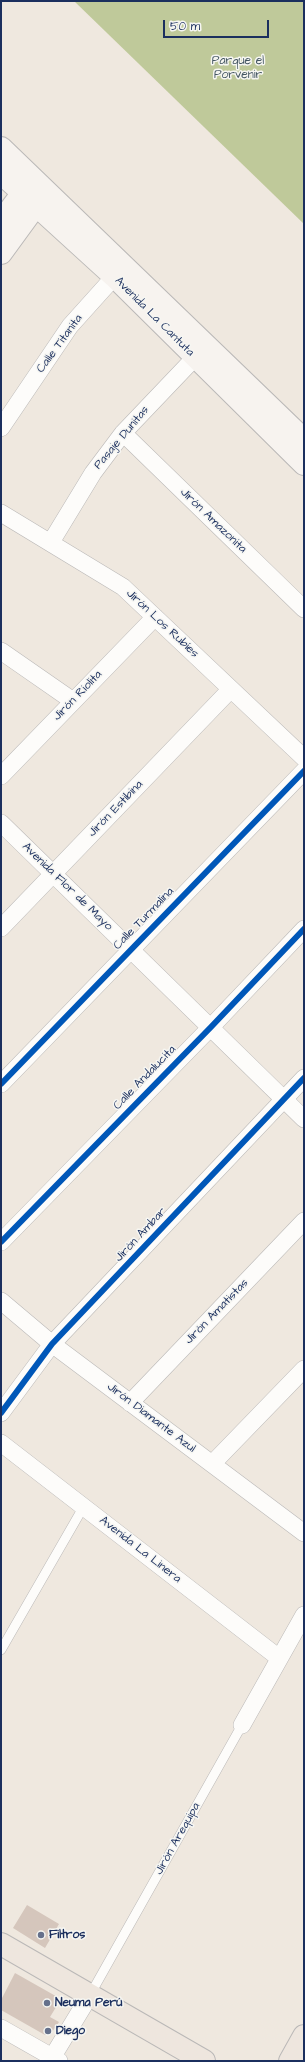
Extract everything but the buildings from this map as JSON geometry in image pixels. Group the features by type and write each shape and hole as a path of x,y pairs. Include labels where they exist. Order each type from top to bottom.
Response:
{"highway":[{"path":"1,1944 204,2061"},
{"path":"290,2061 304,2036"}],"main road":[{"name":"Avenida La Cantuta","path":"1,148 34,192 119,271 201,351 304,464"},
{"name":"Avenida La Cantuta","path":"1,172 34,192"},
{"path":"1,222 34,192"},
{"path":"1,253 34,192"},
{"name":"Avenida La Cantuta","path":"201,351 304,440"}],"street":[{"name":"Calle Titanita","path":"1,428 70,326 119,271"},
{"name":"Pasaje Dunitas","path":"51,542 93,473 123,433 201,351"},
{"name":"Jirón Amazonita","path":"123,433 304,609"},
{"name":"Jirón Los Rubíes","path":"1,513 51,542 122,587 304,758"},
{"name":"Jirón Riolita","path":"1,776 155,617"},
{"path":"1,651 73,701"},
{"name":"Jirón Estibina","path":"1,928 231,689"},
{"name":"Calle Turmalina","path":"1,1084 304,771"},
{"name":"Avenida Flor de Mayo","path":"1,823 304,1118"},
{"name":"Calle Andalucita","path":"1,1242 211,1027 304,929"},
{"name":"Jirón Ambar","path":"1,1413 52,1344 304,1078"},
{"name":"Jirón Amatistas","path":"130,1403 304,1221"},
{"name":"Jirón Diamante Azul","path":"1,1301 52,1344 304,1533"},
{"path":"212,1464 304,1369"},
{"name":"Avenida La Linera","path":"1,1442 279,1658"},
{"name":"Jirón Arequipa","path":"242,1725 304,1615"},
{"name":"Jirón Arequipa","path":"54,2060 90,1995"},
{"path":"1,2028 54,2060"}],"lane":[{"path":"1,1650 84,1506"},
{"name":"Jirón Arequipa","path":"90,1995 242,1725"}],"green space":[{"name":"Parque el Porvenir","path":"74,1 304,1 304,224"}],"cycle path":[{"path":"1,1084 304,771"},
{"path":"1,1242 211,1027 304,929"},
{"path":"1,1413 52,1344 304,1078"}],"place":[{"name":"Filtros","path":"41,1935"},
{"name":"Neuma Perú","path":"47,2003"},
{"name":"Diego","path":"48,2031"}]}
